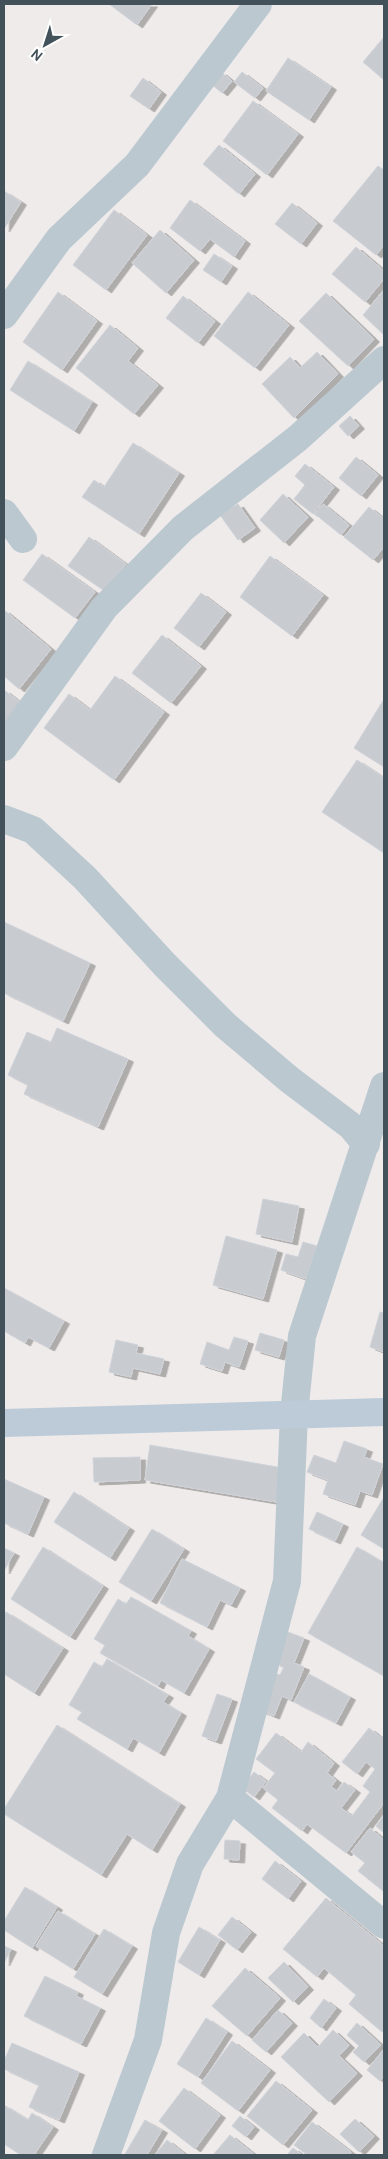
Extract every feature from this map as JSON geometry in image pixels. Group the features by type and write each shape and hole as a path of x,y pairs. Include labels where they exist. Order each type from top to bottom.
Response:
{"street":[{"path":"4,315 60,240 137,165 258,4"},
{"path":"4,747 104,608 183,528 298,438 384,360"},
{"path":"4,513 23,539"},
{"path":"4,819 33,830 85,878 165,965 225,1024 290,1080 351,1126 366,1144"},
{"path":"106,2155 148,2040 169,1924 190,1864 230,1798 287,1582 294,1414 302,1336 384,1086"},
{"path":"4,1424 384,1412"},
{"path":"230,1798 384,1925"}],"building":[{"path":"109,4 152,4 137,25"},
{"path":"384,37 384,80 363,62"},
{"path":"288,58 331,87 309,120 266,91"},
{"path":"221,72 232,81 222,93 211,84"},
{"path":"242,72 263,88 255,98 234,82"},
{"path":"143,78 161,92 149,109 130,96"},
{"path":"253,101 298,134 267,175 223,141"},
{"path":"219,145 255,174 239,194 203,164"},
{"path":"378,166 384,170 384,245 376,255 333,221"},
{"path":"4,191 21,202 4,229"},
{"path":"190,200 245,241 234,257 210,239 200,251 170,228"},
{"path":"292,203 317,223 301,244 275,224"},
{"path":"114,210 147,235 106,290 73,265"},
{"path":"160,230 194,260 166,293 132,263"},
{"path":"356,247 384,271 384,279 365,302 332,274"},
{"path":"214,254 232,266 221,282 203,270"},
{"path":"384,290 384,335 363,315"},
{"path":"58,292 97,321 62,370 23,342"},
{"path":"248,292 289,325 255,368 214,336"},
{"path":"326,293 374,339 348,366 299,321"},
{"path":"183,296 215,321 198,343 166,318"},
{"path":"110,325 138,348 128,361 158,385 134,414 76,368"},
{"path":"317,352 338,374 294,418 262,384 290,357 300,368"},
{"path":"28,361 92,402 74,431 10,390"},
{"path":"350,416 359,426 348,436 339,426"},
{"path":"133,443 179,473 139,534 82,497 94,480 104,487"},
{"path":"356,457 378,475 361,496 339,478"},
{"path":"305,464 334,487 313,514 294,499 305,485 295,476"},
{"path":"283,494 308,517 284,543 260,520"},
{"path":"238,504 255,528 238,540 220,515"},
{"path":"323,504 349,525 341,535 315,514"},
{"path":"369,507 384,519 384,547 373,560 344,537"},
{"path":"89,537 126,564 106,592 68,566"},
{"path":"42,554 95,592 75,618 23,580"},
{"path":"270,556 323,595 292,636 240,597"},
{"path":"201,593 226,612 199,647 174,628"},
{"path":"4,610 51,649 19,689 4,676"},
{"path":"162,635 201,666 171,703 132,673"},
{"path":"115,676 164,712 114,780 44,728 69,694 90,710"},
{"path":"4,690 25,706 4,734"},
{"path":"384,699 384,767 354,748"},
{"path":"357,760 384,778 384,853 322,812"},
{"path":"4,922 90,963 63,1021 4,993"},
{"path":"57,1028 128,1059 98,1127 24,1094 28,1085 8,1075 27,1032 51,1042"},
{"path":"263,1199 299,1206 292,1242 256,1234"},
{"path":"226,1236 277,1250 263,1299 213,1285"},
{"path":"303,1242 317,1246 306,1279 281,1270 286,1254 298,1257"},
{"path":"4,1288 64,1321 49,1348 28,1337 25,1343 4,1331"},
{"path":"380,1312 384,1313 384,1352 370,1347"},
{"path":"260,1333 284,1340 279,1357 255,1350"},
{"path":"234,1337 248,1341 239,1367 225,1362 222,1371 200,1364 207,1342 229,1350"},
{"path":"116,1340 138,1345 136,1353 164,1359 160,1374 133,1368 131,1377 109,1372"},
{"path":"344,1441 367,1449 364,1457 383,1464 372,1495 360,1491 355,1505 323,1494 328,1480 307,1472 314,1455 336,1463"},
{"path":"150,1445 283,1468 277,1502 145,1480"},
{"path":"140,1457 140,1480 94,1482 93,1458"},
{"path":"4,1479 44,1497 28,1534 4,1523"},
{"path":"74,1492 129,1528 110,1558 54,1522"},
{"path":"384,1497 384,1549 361,1535"},
{"path":"317,1512 343,1524 335,1541 309,1529"},
{"path":"152,1529 184,1549 151,1601 119,1582"},
{"path":"43,1547 103,1586 70,1637 11,1599"},
{"path":"357,1547 384,1563 384,1676 308,1633"},
{"path":"4,1548 14,1553 4,1571"},
{"path":"182,1559 240,1588 231,1605 220,1600 207,1627 160,1603"},
{"path":"131,1597 191,1631 188,1636 209,1649 184,1693 161,1680 158,1686 100,1653 105,1645 94,1639 118,1599 126,1604"},
{"path":"6,1612 63,1648 34,1693 4,1674 4,1616"},
{"path":"288,1632 304,1638 294,1663 304,1667 291,1700 282,1696 274,1716 259,1710 274,1673 280,1675 284,1667 275,1663"},
{"path":"107,1659 168,1695 163,1702 181,1713 159,1753 133,1738 127,1749 77,1719 82,1712 69,1705 94,1662 102,1667"},
{"path":"309,1674 350,1697 336,1723 294,1702"},
{"path":"217,1694 232,1699 216,1741 202,1736"},
{"path":"57,1725 180,1804 152,1850 127,1834 101,1875 4,1814 4,1809"},
{"path":"369,1728 384,1740 384,1803 346,1853 307,1824 302,1831 272,1808 278,1800 263,1788 275,1773 256,1759 276,1733 301,1752 308,1742 334,1763 327,1773 336,1780 331,1787 337,1791 344,1782 355,1790 341,1808 352,1816 370,1792 363,1786 375,1769 366,1762 357,1774 342,1762"},
{"path":"254,1772 266,1781 254,1797 242,1788"},
{"path":"384,1815 384,1833 376,1826"},
{"path":"370,1828 384,1840 383,1891 358,1871 365,1863 351,1852"},
{"path":"225,1840 240,1841 239,1860 224,1859"},
{"path":"275,1861 301,1881 288,1899 262,1879"},
{"path":"25,1887 57,1907 32,1948 4,1930 4,1921"},
{"path":"326,1898 384,1946 384,2029 382,2032 349,2004 356,1995 324,1968 317,1977 283,1949"},
{"path":"58,1911 95,1934 73,1969 36,1946"},
{"path":"232,1917 251,1932 237,1950 218,1935"},
{"path":"199,1927 220,1940 199,1975 178,1962"},
{"path":"104,1929 132,1946 102,1994 74,1977"},
{"path":"4,1946 11,1949 4,1963"},
{"path":"284,1962 308,1987 293,2002 268,1978"},
{"path":"245,1968 280,1998 247,2036 212,2006"},
{"path":"45,1976 78,1992 76,1996 100,2008 81,2044 24,2016"},
{"path":"324,1999 336,2008 321,2028 310,2018"},
{"path":"278,2010 292,2023 266,2052 252,2040"},
{"path":"206,2018 227,2032 198,2077 177,2064"},
{"path":"357,2023 381,2045 364,2062 353,2052 359,2046 347,2035"},
{"path":"333,2030 349,2045 339,2056 357,2073 329,2102 281,2057 304,2033 318,2047"},
{"path":"232,2041 270,2070 238,2111 201,2083"},
{"path":"12,2043 79,2072 59,2120 29,2107 39,2085 4,2069 4,2061"},
{"path":"384,2049 384,2075 380,2081 367,2070"},
{"path":"276,2081 312,2110 283,2145 247,2116"},
{"path":"184,2088 220,2115 195,2149 159,2121"},
{"path":"4,2105 28,2120 32,2113 53,2127 34,2155 21,2155 4,2144"},
{"path":"240,2116 254,2127 246,2137 232,2126"},
{"path":"355,2119 374,2136 359,2152 340,2134"},
{"path":"145,2120 162,2130 147,2155 125,2154"},
{"path":"312,2122 351,2152 349,2155 307,2155 294,2145"},
{"path":"230,2135 255,2155 213,2155"},
{"path":"167,2140 186,2155 155,2155"},
{"path":"293,2148 302,2155 287,2155"}]}
